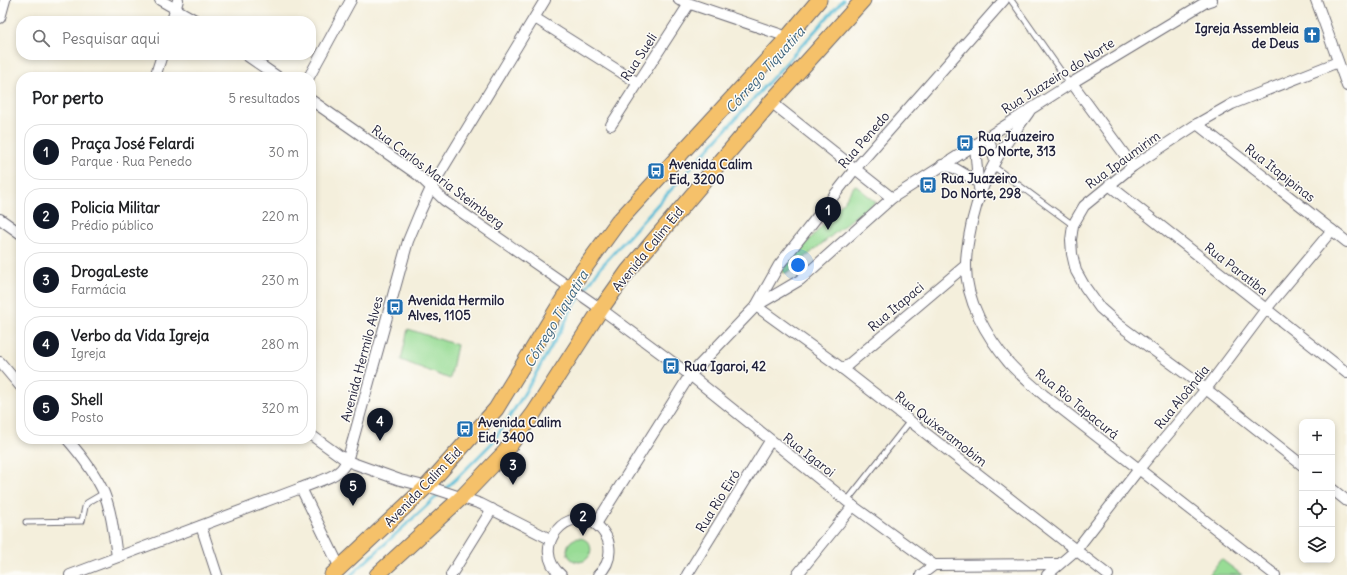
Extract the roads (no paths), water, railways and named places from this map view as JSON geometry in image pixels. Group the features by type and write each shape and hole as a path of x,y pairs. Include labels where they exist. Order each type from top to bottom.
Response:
{"main road":[{"name":"Avenida Calim Eid","path":"336,571 432,488 496,409 618,222 788,37 819,0"},
{"name":"Avenida Calim Eid","path":"377,575 504,452 534,414 601,309 628,271 771,102 863,0"}],"street":[{"path":"0,18 5,0"},
{"path":"160,0 177,4 191,16"},
{"path":"311,72 351,0"},
{"name":"Avenida Hermilo Alves","path":"70,575 302,488 338,473 343,467 347,461 408,240 420,212 431,188 545,0"},
{"name":"Rua Penedo","path":"756,306 779,265 855,169 1004,0"},
{"name":"Rua Juazeiro do Norte","path":"596,524 690,375 756,306 800,280 892,198 1071,83 1168,24 1212,0"},
{"path":"1316,0 1347,86"},
{"path":"684,2 788,37"},
{"name":"Rua Sueli","path":"610,125 638,83 684,2"},
{"path":"173,16 177,4"},
{"path":"535,18 638,83"},
{"path":"157,72 160,60"},
{"path":"253,60 271,72"},
{"name":"Rua Ipaumirim","path":"1299,463 1206,389 1118,324 1100,308 1076,271 1072,254 1071,240 1073,225 1084,206 1133,166 1197,124 1232,104 1338,62"},
{"path":"1071,83 1133,166"},
{"path":"771,102 892,198"},
{"name":"Rua Carlos Maria Steimberg","path":"316,104 418,175 444,200 573,290"},
{"name":"Rua Rio Tapacurá","path":"1033,107 994,163 980,193 968,243 966,265 968,284 974,304 987,332 1010,363 1045,396 1275,575"},
{"name":"Rua Itapipinas","path":"1197,124 1347,242"},
{"path":"988,136 994,163"},
{"name":"Rua Rio Tapacurá","path":"975,145 980,193"},
{"path":"942,165 954,168 978,182"},
{"name":"Rua Paratiba","path":"1109,185 1347,373"},
{"path":"0,232 2,221 16,231"},
{"name":"Rua Aloândia","path":"1047,575 1076,550 1139,469 1206,389 1266,309 1332,230"},
{"name":"Rua Itapaci","path":"843,369 966,265"},
{"name":"Rua Igaroi","path":"573,290 690,375 770,441 850,503 934,565"},
{"name":"Rua Quixeramobim","path":"756,306 843,369 1108,575"},
{"path":"0,362 16,381"},
{"path":"316,439 347,461 400,480 432,488 492,509 550,539"},
{"name":"Rua Rio Eiró","path":"687,575 770,441"},
{"path":"71,444 92,472 104,493 109,509 117,557"},
{"path":"302,488 336,571"},
{"path":"1334,491 1347,501"},
{"path":"797,575 850,503"},
{"path":"451,575 492,509"},
{"path":"561,575 552,564 549,556 548,548 550,539 561,525 569,521 583,520 596,524 604,531 609,540 610,551 603,574"},
{"path":"201,526 217,575"},
{"path":"921,575 934,565 1059,564"}],"lane":[{"path":"1011,0 1071,83"},
{"path":"994,163 1073,225"},
{"path":"850,503 910,421"},
{"path":"26,522 82,521 84,507 87,503 104,493"}],"waterway":[{"name":"Córrego Tiquatira","path":"351,575 457,478 493,442 521,399 565,323 569,313 600,268 843,0"}],"place":[{"name":"Igreja Assembleia de Deus","path":"1312,35"},
{"name":"Rua Juazeiro Do Norte, 313","path":"965,143"},
{"name":"Avenida Calim Eid, 3200","path":"656,171"},
{"name":"Rua Juazeiro Do Norte, 298","path":"928,185"},
{"name":"Praça José Felardi","path":"828,230"},
{"name":"Avenida Hermilo Alves, 1105","path":"395,307"},
{"name":"Rua Igaroi, 42","path":"671,366"},
{"name":"Avenida Calim Eid, 3400","path":"465,429"},
{"name":"Verbo da Vida Igreja","path":"380,441"},
{"name":"DrogaLeste","path":"513,485"},
{"name":"Shell","path":"353,506"},
{"name":"Policia Militar","path":"583,536"}]}
